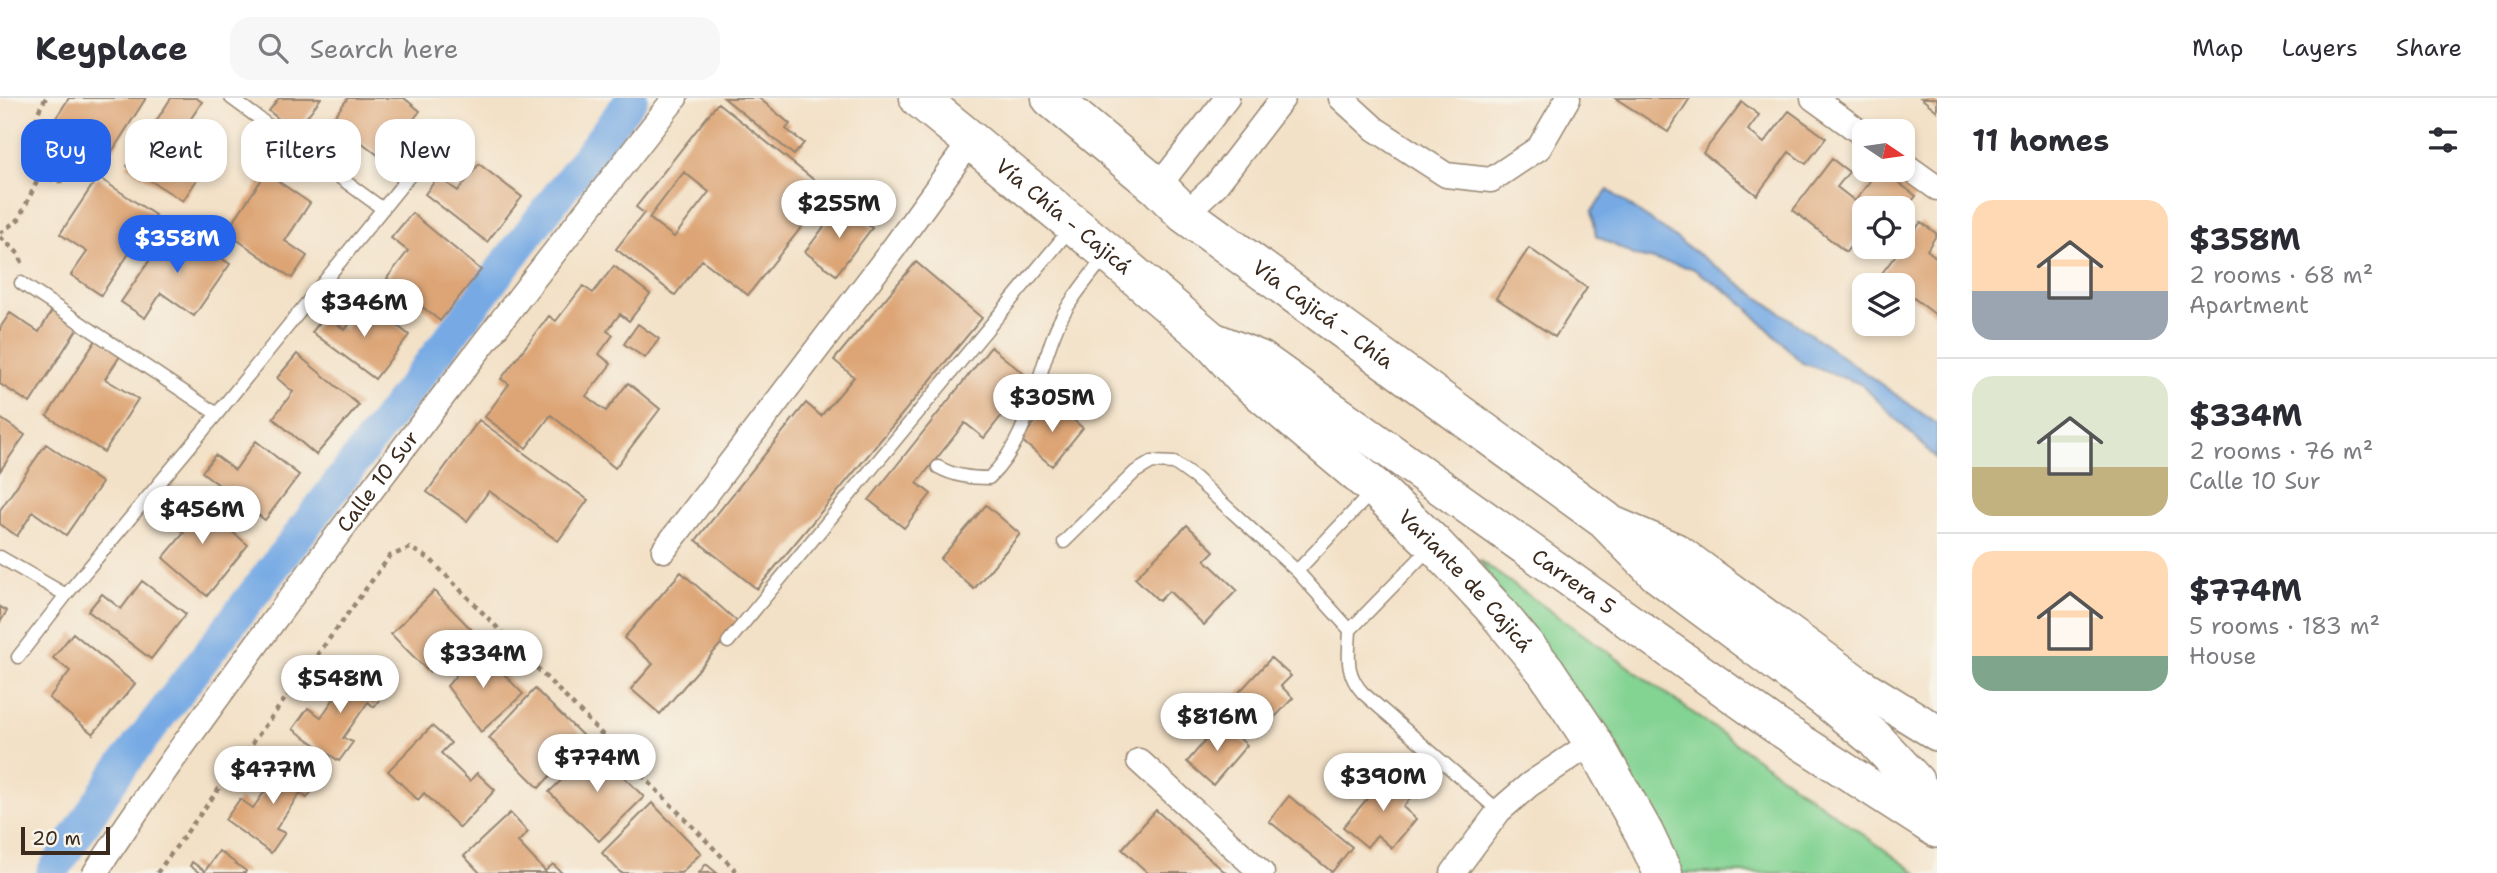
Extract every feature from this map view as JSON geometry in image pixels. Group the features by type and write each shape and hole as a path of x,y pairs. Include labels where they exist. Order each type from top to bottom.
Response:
{"highway":[{"name":"Vía Chía - Cajicá","path":"919,98 1208,338"},
{"name":"Vía Cajicá - Chía","path":"1051,98 1158,187 1185,214 1605,520"},
{"name":"Variante de Cajicá","path":"1208,338 1244,378 1376,488 1434,544 1492,606 1546,671 1593,741 1663,873"},
{"path":"1605,520 1657,573 1825,698 1874,738 1915,782 1937,820"}],"main road":[{"name":"Carrera 5","path":"1208,338 1261,359 1776,726 1937,830"},
{"path":"1605,520 1676,551 1858,684 1937,733"}],"street":[{"name":"Calle 10 Sur","path":"94,873 140,804 314,566 674,98"},
{"path":"1158,187 1227,98"},
{"path":"1185,214 1216,185 1283,98"},
{"path":"1341,98 1375,129 1446,175 1491,180 1539,148 1568,98"},
{"path":"1813,98 1852,126"},
{"path":"664,550 971,141"},
{"path":"1915,172 1937,188"},
{"path":"1453,873 1499,811 1529,785 1593,741"},
{"path":"1139,761 1262,873"}],"lane":[{"path":"231,98 383,209"},
{"path":"18,657 405,182"},
{"path":"728,642 1073,225"},
{"path":"938,467 970,478 989,478 1001,466 1021,434 1057,325 1107,252"},
{"path":"20,284 218,414"},
{"path":"1064,542 1135,472 1152,462 1174,463 1195,478 1297,571 1350,630"},
{"path":"1297,571 1376,488"},
{"path":"1434,544 1350,630 1349,672 1363,694 1499,811"},
{"path":"0,557 66,595"}],"path":[{"path":"36,119 46,98"},
{"path":"20,284 23,263 19,254 0,235 19,219 37,182"},
{"path":"157,873 390,556 410,548 430,559 738,873"}],"green space":[{"path":"1479,560 1917,873 1680,873"}],"water":[{"path":"1608,190 1937,424 1937,459 1861,384 1802,363 1738,299 1692,268 1636,256 1596,236 1592,211"}],"building":[{"path":"69,98 146,98 133,119 125,119 125,131 111,153 111,119 56,118"},
{"path":"171,98 196,98 202,102 191,119 157,119"},
{"path":"279,98 321,98 305,119 279,119 269,111"},
{"path":"348,98 404,98 420,111 414,119 375,119 375,153 361,142 361,119 332,119"},
{"path":"724,98 759,98 790,124 786,129 804,143 794,155"},
{"path":"1615,98 1690,98 1668,132"},
{"path":"1921,98 1937,98 1937,111"},
{"path":"1742,102 1759,115 1748,130 1764,143 1789,111 1826,138 1806,164 1789,152 1757,195 1703,153"},
{"path":"718,103 829,192 748,295 702,260 675,295 616,249 644,213 636,207","holes":["684,172 709,192 674,237 649,218"]},
{"path":"1832,159 1849,172 1837,187 1852,199 1852,245 1846,252 1793,210"},
{"path":"479,164 522,197 487,242 425,194 434,182 445,182 458,191 465,182 475,182 475,169"},
{"path":"95,182 106,182 155,215 101,295 71,275 87,252 60,234"},
{"path":"153,182 195,182 183,201"},
{"path":"260,182 279,182 310,203 285,241 307,256 292,278 226,232"},
{"path":"1869,182 1898,182 1916,196 1859,196"},
{"path":"841,204 872,228 836,275 805,252"},
{"path":"412,213 481,270 440,321 387,278 408,251 391,238"},
{"path":"1921,222 1937,234 1927,250 1937,258 1936,315 1915,299 1915,273 1882,273 1893,259 1915,259 1915,230"},
{"path":"173,226 230,264 194,316 161,293 145,318 121,302"},
{"path":"1529,248 1587,288 1555,337 1496,298"},
{"path":"916,262 982,318 757,589 696,540 806,403 821,416 854,377 834,360"},
{"path":"614,266 650,294 629,321 620,314 607,331 613,335 599,354 611,364 586,396 606,411 628,383 660,409 615,468 551,415 526,448 485,417 509,384 501,379 549,316 556,321 583,286 593,293"},
{"path":"366,301 409,335 375,379 312,332 326,315 345,330"},
{"path":"53,309 79,326 30,403 0,384 0,328 10,313 39,332"},
{"path":"638,324 659,339 645,358 624,344"},
{"path":"98,337 122,353 105,379 138,399 104,452 47,416"},
{"path":"991,347 1030,379 984,438 965,423 917,483 931,494 904,528 869,500"},
{"path":"297,354 359,405 316,455 273,418 293,392 277,378"},
{"path":"1051,402 1083,428 1052,466 1021,440"},
{"path":"0,418 25,435 0,471"},
{"path":"479,420 588,500 558,541 489,491 467,521 427,492"},
{"path":"256,441 299,475 265,520 202,472 215,455 235,470"},
{"path":"46,444 102,483 66,535 33,512 17,536 0,524 0,510"},
{"path":"187,494 248,545 207,596 163,558 184,533 167,519"},
{"path":"986,505 1020,534 974,589 940,559"},
{"path":"1187,525 1214,551 1205,560 1237,590 1204,625 1169,591 1159,601 1135,578"},
{"path":"681,572 739,623 660,714 631,689 653,664 624,638"},
{"path":"142,581 186,614 151,659 88,611 102,594 121,609"},
{"path":"434,591 471,629 429,672 391,634"},
{"path":"0,607 7,611 0,622"},
{"path":"73,633 135,684 93,734 49,698 70,671 53,658"},
{"path":"479,648 523,694 481,732 447,686"},
{"path":"1271,658 1291,676 1281,686 1293,698 1259,734 1228,704"},
{"path":"359,668 387,688 374,707 368,702 343,738 353,742 339,761 293,729 308,708 321,717 340,690 331,683 333,680 346,688"},
{"path":"535,689 585,738 539,788 489,738"},
{"path":"1221,722 1247,745 1213,785 1187,762"},
{"path":"432,726 451,743 441,753 470,781 477,773 495,790 460,828 424,793 418,800 388,771"},
{"path":"595,748 644,797 599,841 549,792"},
{"path":"291,760 320,779 307,798 300,793 276,829 285,833 271,853 225,820 240,799 253,808 272,781 263,774 265,771 278,780"},
{"path":"1391,771 1415,792 1403,807 1416,819 1392,848 1377,835 1367,847 1343,827"},
{"path":"1289,796 1352,847 1332,872 1269,821"},
{"path":"652,803 701,853 681,873 621,873 602,853"},
{"path":"1156,810 1226,873 1148,873 1122,849"},
{"path":"510,813 528,832 518,842 545,871 553,864 562,873 480,873 464,856"},
{"path":"219,851 246,871 245,873 200,873 190,866 192,862 205,871"},
{"path":"706,864 717,873 699,873"}],"waterway":[{"path":"52,873 116,774 632,98"}]}
